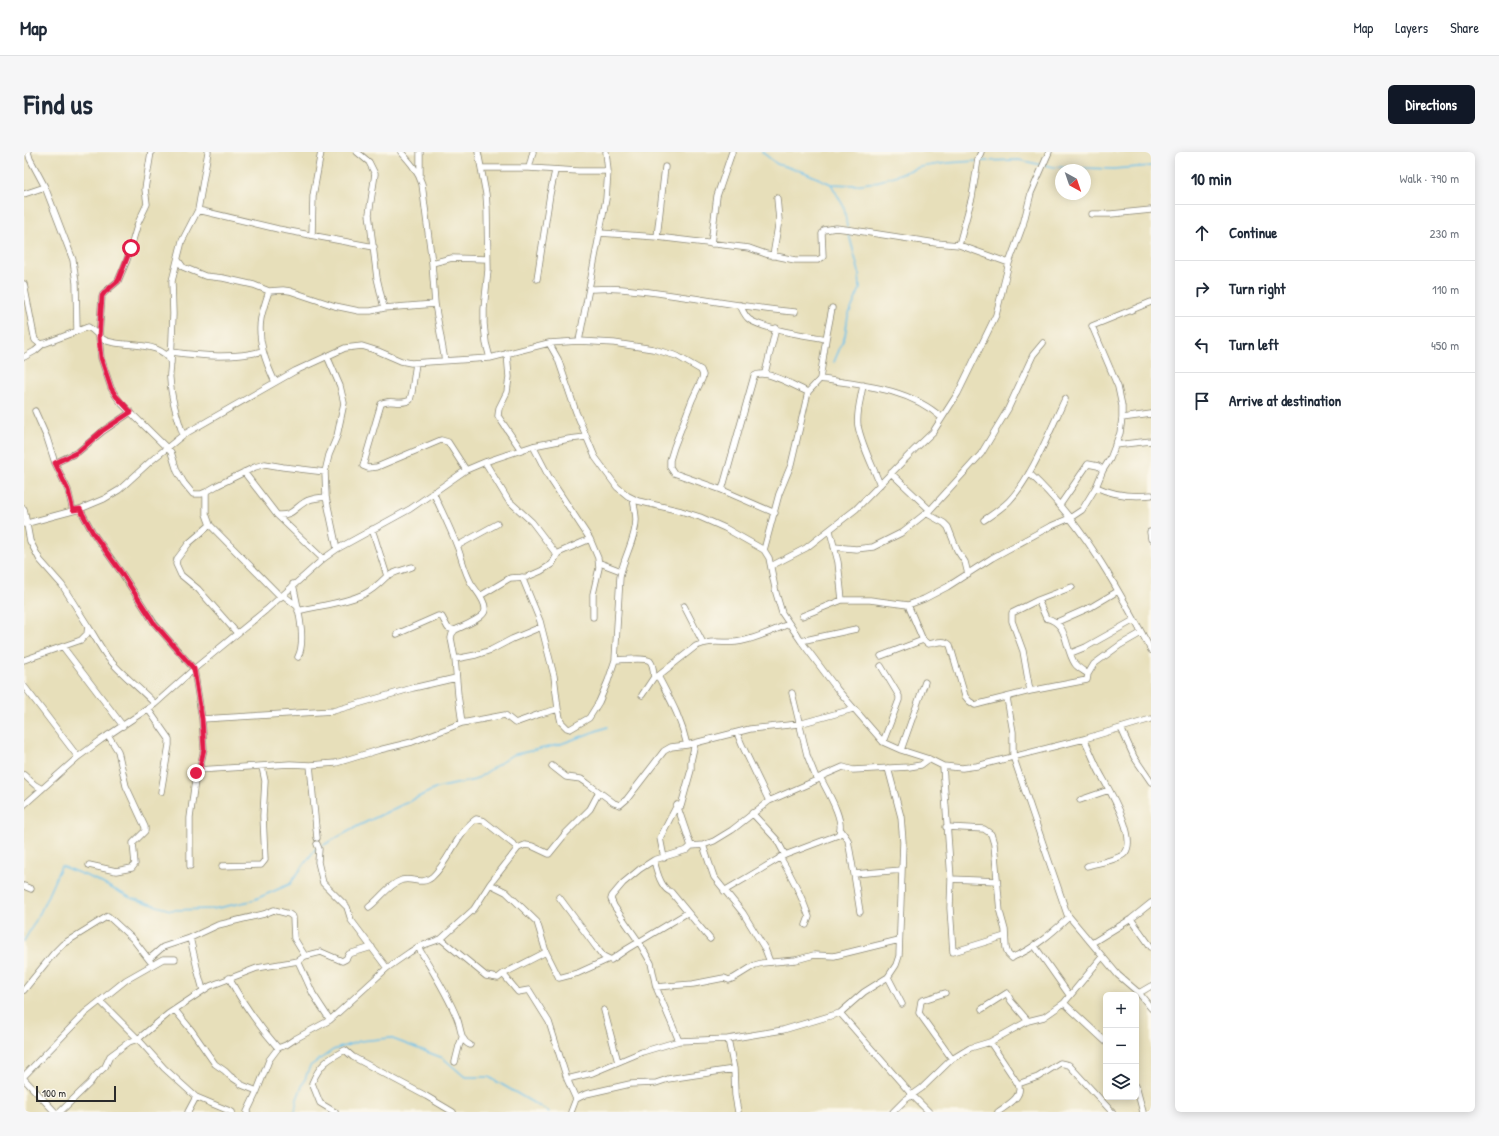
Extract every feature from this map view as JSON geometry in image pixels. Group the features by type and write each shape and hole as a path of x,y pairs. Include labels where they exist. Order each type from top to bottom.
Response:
{"street":[{"path":"28,152 30,159 46,187 73,260 76,283 77,330"},
{"path":"151,152 145,189 148,204 138,223 127,260 118,281 102,296 99,338 101,358 111,388 116,396 171,452 177,471 190,491 197,494 206,492 244,472 265,464 325,472"},
{"path":"183,435 172,400 170,377 174,314 172,287 182,241 198,210 208,152"},
{"path":"312,235 313,196 321,152"},
{"path":"357,152 369,162 375,174 370,214 377,278 384,308"},
{"path":"401,152 413,165 420,176"},
{"path":"420,152 420,176 427,217 435,304 445,361"},
{"path":"478,152 487,208 488,270 484,324 486,343 490,358"},
{"path":"529,168 533,152"},
{"path":"579,341 606,198 608,171 606,152"},
{"path":"711,244 717,196 732,152"},
{"path":"959,245 972,197 978,159 981,152"},
{"path":"771,566 806,548 830,531 856,509 933,432 958,393 996,314 1009,263 1023,225 1032,193 1049,152"},
{"path":"657,237 665,167"},
{"path":"481,168 529,168 555,171 608,171"},
{"path":"537,279 555,171"},
{"path":"24,194 46,187"},
{"path":"773,256 780,220 777,198"},
{"path":"198,210 374,247"},
{"path":"1092,214 1111,214 1151,210"},
{"path":"600,233 657,237 749,248 773,256 799,260 821,259 823,255 822,234 827,228 852,230 936,243 959,245 1009,263"},
{"path":"432,263 452,258 487,259"},
{"path":"178,260 183,268"},
{"path":"175,270 183,268 206,276 254,285 269,291 290,291 335,306 359,311 435,304"},
{"path":"24,284 34,336 37,342 43,344"},
{"path":"589,289 622,289 769,310 795,312"},
{"path":"269,291 261,319 260,339 270,370 276,382"},
{"path":"802,616 842,600 870,600 908,605 930,596 992,558 1048,527 1070,518 1082,510 1096,487 1103,470 1110,459 1120,433 1122,418 1122,406 1118,387 1092,326 1151,302"},
{"path":"740,305 744,314 749,320 760,325 826,339"},
{"path":"764,550 779,494 791,465 808,392 820,379 832,308"},
{"path":"24,357 35,351 43,344 77,330 90,328 99,338 108,342 146,346 157,349 165,355 171,363"},
{"path":"765,373 776,328"},
{"path":"26,523 80,509 104,499 119,490 183,435 276,382 345,348 362,346 378,351 401,362 416,363 490,358 548,343 579,341 614,343 653,349 677,356 701,370 703,375 702,379 692,400 669,464 671,470 775,512"},
{"path":"834,547 856,549 873,547 901,533 928,511 981,454 1011,402 1032,355 1043,342"},
{"path":"548,343 558,359 576,412 595,457 617,487 633,499 700,516 764,550 769,558 779,605 789,624 853,709 883,742 901,750 929,759 943,766 962,768 977,766 1084,739 1151,719"},
{"path":"165,355 172,352 206,356 252,354 263,351"},
{"path":"507,353 509,377 507,392 499,408 498,416 521,450"},
{"path":"327,356 340,386 344,403 337,436 329,455 325,472 326,497 337,549"},
{"path":"416,363 410,400 405,403 386,402 381,404 363,466 368,468 377,467 444,440 452,447 466,470"},
{"path":"722,490 754,376 765,373 808,392"},
{"path":"820,379 863,385 913,398 942,418"},
{"path":"863,385 858,425 880,485"},
{"path":"984,520 1000,510 1010,500 1030,473 1064,399"},
{"path":"35,411 47,438 55,463 68,490 73,510"},
{"path":"55,463 78,452 102,431 131,412"},
{"path":"1122,418 1151,414"},
{"path":"24,805 78,757 155,704 194,669 282,596 322,558 410,509 466,470 533,446 586,437"},
{"path":"1115,445 1151,441"},
{"path":"533,446 549,477 590,539 600,563 593,594 593,618"},
{"path":"485,462 508,500 532,522 557,554"},
{"path":"1060,505 1088,464 1098,466 1103,470"},
{"path":"244,472 277,515 322,558"},
{"path":"891,473 928,511 948,527 957,550 965,562 968,574"},
{"path":"1030,473 1047,489 1060,505 1105,568 1151,650"},
{"path":"1096,487 1108,492 1123,495 1142,496 1151,494"},
{"path":"206,492 206,514 210,525 282,596 297,608 337,603 365,594 374,589 387,576 412,567"},
{"path":"433,492 457,546 464,569 480,596 485,610 484,614 474,621 455,630 451,638 455,659 462,723"},
{"path":"277,515 288,515 310,499 326,497"},
{"path":"522,577 541,627 554,676 558,709 562,722 567,728 574,727 589,718 599,702 615,660 621,571 631,542 636,521 633,499"},
{"path":"24,509 30,542 40,560 62,585 108,658 155,704"},
{"path":"80,509 93,533 123,575 154,623 194,669 202,719 204,749 200,767 201,769"},
{"path":"457,546 497,524"},
{"path":"210,525 189,542 177,559 176,564 181,575 198,589 237,634"},
{"path":"372,529 387,576"},
{"path":"830,531 838,562 842,600"},
{"path":"480,596 510,578 527,577 550,566 557,554 590,539"},
{"path":"600,563 621,571"},
{"path":"293,584 302,641 301,651 298,657"},
{"path":"1030,691 1023,651 1012,617 1013,612 1038,600 1072,587"},
{"path":"1057,622 1091,606 1118,590"},
{"path":"1038,600 1046,618 1057,622 1061,627 1076,665 1088,674"},
{"path":"908,605 923,640 928,644 940,641 950,645 965,696 972,704 980,704 1030,691 1087,680 1088,674 1094,664 1120,645 1141,633"},
{"path":"684,606 703,643"},
{"path":"396,634 438,616 442,617 448,628 455,630"},
{"path":"1071,654 1134,620"},
{"path":"642,695 656,676 696,646 703,643 718,641 740,642 789,624"},
{"path":"24,660 62,647 85,637 88,626"},
{"path":"455,659 476,655 491,650 512,639 541,627"},
{"path":"801,641 856,629"},
{"path":"881,656 923,640"},
{"path":"62,647 123,726"},
{"path":"615,660 647,660 653,666 656,676 674,704 683,725 687,746"},
{"path":"881,666 899,696 899,700 883,742"},
{"path":"202,719 333,711 413,688 456,678"},
{"path":"901,750 925,682"},
{"path":"24,686 78,757"},
{"path":"792,693 807,754 840,820 841,830 848,840 860,912"},
{"path":"1006,698 1013,732 1013,756 1067,914 1118,975 1140,993 1151,1008"},
{"path":"148,709 169,739 161,792"},
{"path":"190,866 191,811 196,773 201,769 336,763 412,742 462,723 505,715 515,723 558,709"},
{"path":"552,766 566,777 581,779 616,804 623,804 664,751 671,747 687,746 750,729 800,724 853,709"},
{"path":"1121,728 1134,757 1151,782"},
{"path":"737,733 769,801"},
{"path":"89,866 116,871 132,868 135,864 133,843 145,831 145,827 126,786 118,752 108,735"},
{"path":"1084,739 1099,772 1116,803 1127,831 1127,849 1124,854 1087,866"},
{"path":"676,805 680,806 691,770 690,761 696,743"},
{"path":"679,1041 656,987 651,963 639,942 614,906 611,898 623,883 654,860 686,850 691,846 703,845 724,835 769,801 843,767 853,770 921,765 929,759"},
{"path":"310,765 317,841 319,848 318,862 323,883 348,908 351,920 387,968"},
{"path":"222,866 261,865 265,860 263,816 265,781 262,766"},
{"path":"943,766 946,828 951,879 950,908 953,952 1005,936"},
{"path":"567,1079 592,1074 642,1052 679,1041 728,1039 783,1030 840,1013 864,992 888,977 896,966 899,956 903,842 901,817 888,768"},
{"path":"24,775 42,789"},
{"path":"1080,800 1109,790"},
{"path":"247,1112 269,1060 278,1048 330,1020 387,968 418,947 442,939 474,910 490,884 518,848 525,845 532,846 549,854 566,833 590,809 599,792"},
{"path":"676,805 691,846"},
{"path":"664,858 660,838 676,805"},
{"path":"752,813 777,840 782,856 809,917 806,925"},
{"path":"369,907 386,891 401,881 411,880 420,882 428,880 476,818 484,821 518,848"},
{"path":"946,828 984,829 991,834 994,844 1000,912 1006,948 1008,954 1012,958 1028,950 1058,928 1070,917"},
{"path":"724,891 782,856 833,838 838,835 841,830"},
{"path":"703,845 714,877 742,913 765,949 770,962"},
{"path":"654,860 656,870 665,888 671,892 710,939"},
{"path":"854,874 902,870"},
{"path":"951,879 997,881"},
{"path":"490,884 506,892 537,922 546,952 559,978 578,973 609,959 611,960 687,912"},
{"path":"24,886 31,889"},
{"path":"559,897 603,956 609,959"},
{"path":"1092,943 1131,919 1151,904"},
{"path":"148,959 163,947 190,938 218,925 264,914 274,910 283,912 292,917 294,938 305,956"},
{"path":"24,990 46,962 63,944 108,916 134,939 153,965"},
{"path":"1131,919 1151,947"},
{"path":"190,938 203,990"},
{"path":"442,939 486,976 498,978 546,952"},
{"path":"656,987 692,984 724,978 729,980 755,965 796,960 814,955 834,956 899,940"},
{"path":"1034,945 1070,996"},
{"path":"60,1112 90,1083 104,1067 110,1056 129,1042 138,1039 174,1010 203,990 229,978 257,968 298,961 305,956 321,952 342,961 346,959 349,954 372,947"},
{"path":"418,947 452,1006 460,1026 462,1038 455,1062"},
{"path":"893,1112 905,1100 922,1088 952,1059 970,1048 990,1042 1028,1020 1044,1017 1064,1003 1102,957"},
{"path":"24,1076 85,1013 126,980 163,959 175,959"},
{"path":"298,961 313,994 330,1020"},
{"path":"503,974 518,992 529,990 538,1007 549,1022 567,1079 576,1100"},
{"path":"888,977 902,1004"},
{"path":"229,978 256,1021 278,1048"},
{"path":"1140,993 1151,986"},
{"path":"945,993 921,1001 919,1013 952,1059"},
{"path":"982,1009 1008,993 1011,1001 1028,1020"},
{"path":"100,1001 138,1039 164,1068 196,1097 232,1112"},
{"path":"1064,1003 1103,1039"},
{"path":"174,1010 192,1031 215,1064 242,1085 257,1091"},
{"path":"604,1010 618,1062"},
{"path":"840,1013 912,1095 929,1112"},
{"path":"462,1038 467,1044 470,1045"},
{"path":"728,1039 734,1069 735,1095 738,1112"},
{"path":"990,1042 1018,1084 1020,1092 1013,1100 998,1112"},
{"path":"336,1112 320,1103 312,1083 320,1066 345,1050 353,1057 453,1112"},
{"path":"1018,1084 1038,1077 1060,1063 1066,1064 1069,1065 1112,1112"},
{"path":"571,1112 576,1100 586,1094 630,1084 656,1084 668,1079 734,1069"},
{"path":"24,1079 55,1112"},
{"path":"1139,1096 1144,1112"},
{"path":"188,1112 196,1097"}],"waterway":[{"path":"762,152 777,164 804,172 831,184 844,207 847,227"},
{"path":"980,161 1019,160 1042,165"},
{"path":"831,184 854,185 876,182 920,167 976,161"},
{"path":"1045,165 1054,167 1113,169 1151,166"},
{"path":"834,362 845,336 848,316 860,289 859,272 848,231"},
{"path":"320,847 358,826 437,788 475,780 512,755 558,745 607,727"},
{"path":"24,941 40,913 61,866 92,878 131,898 170,910 213,909 251,901 290,884 316,848"},
{"path":"295,1112 297,1099 310,1066 333,1050 360,1041 390,1038 443,1058 465,1077 489,1077 549,1112"}],"route":[{"path":"131,248 118,281 108,288 102,296 99,338 101,358 111,388 122,404 131,412 102,431 78,452 55,463 68,490 73,510 80,509 93,533 123,575 154,623 194,669 202,719 204,749 200,767 201,769 196,773"}]}
